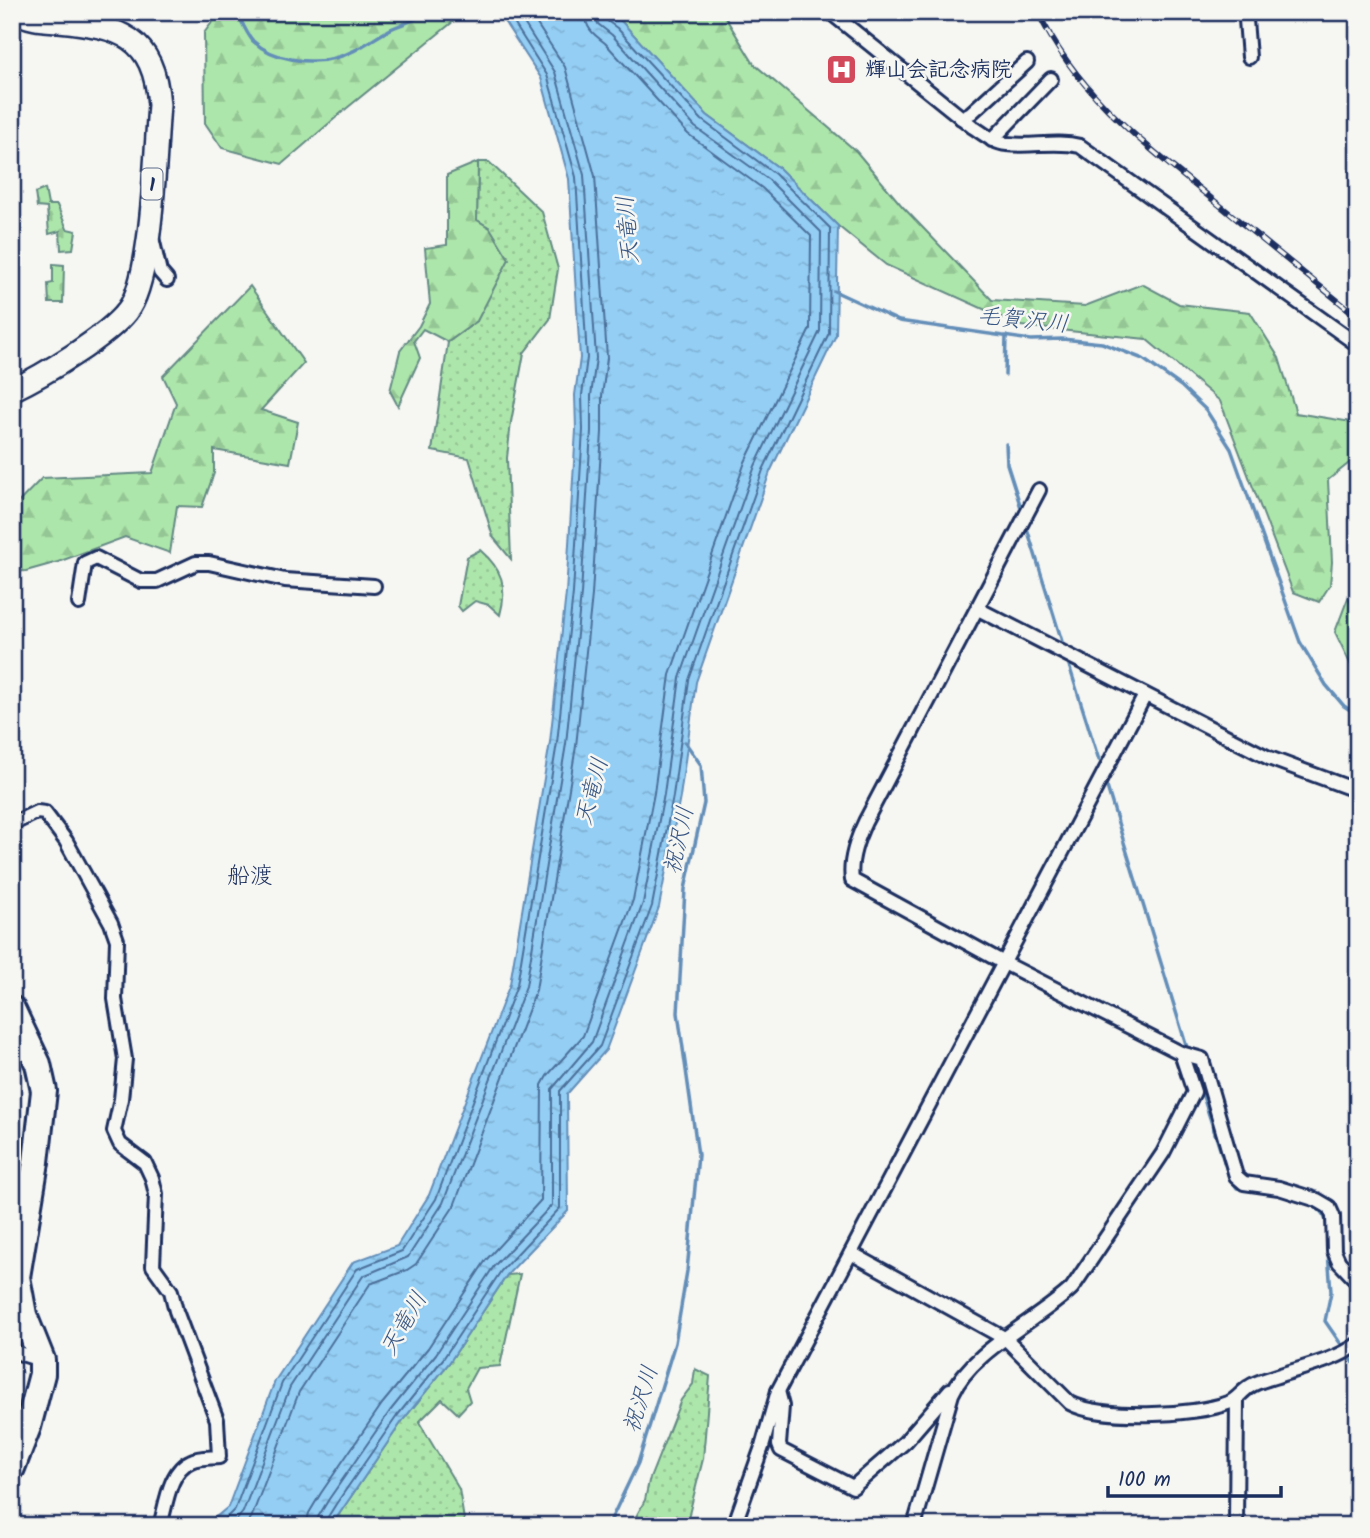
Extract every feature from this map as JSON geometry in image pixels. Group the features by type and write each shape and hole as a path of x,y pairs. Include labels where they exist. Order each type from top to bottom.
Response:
{"highway":[{"path":"12,1009 43,1078 40,1127 17,1277 24,1315 40,1355 42,1379 12,1468"}],"main road":[{"name":"1","path":"12,390 101,335 128,311 142,277 148,238 159,105 157,87 148,61 130,39 99,25 25,17 17,12"}],"street":[{"path":"830,12 992,140 1007,144 1068,143 1080,146 1358,345"},
{"path":"1249,12 1249,57"},
{"path":"961,118 971,113 1027,62"},
{"path":"992,140 1051,79"},
{"path":"148,238 153,242 160,272 167,281"},
{"path":"1039,490 859,834 852,880 1004,963 1202,1059 1236,1176 1244,1183 1279,1188 1317,1200 1329,1207 1333,1216 1334,1251 1339,1262 1358,1282"},
{"path":"79,603 85,563 96,558 141,581 157,581 196,563 209,563 285,580 374,586"},
{"path":"978,609 1269,758 1358,791"},
{"path":"734,1526 762,1447 778,1391 1145,695"},
{"path":"12,824 37,812 45,813 66,841 111,923 117,940 115,999 125,1059 114,1131 120,1144 145,1163 152,1178 156,1194 153,1266 171,1291 217,1420 219,1457 191,1461 181,1468 172,1482 160,1526"},
{"path":"778,1391 782,1406 779,1445 781,1450 853,1487 905,1442 971,1367 1072,1288 1163,1153 1194,1092 1189,1055"},
{"path":"851,1253 1006,1339 1070,1404 1083,1410 1136,1414 1175,1413 1225,1404 1237,1398 1249,1386 1350,1349"},
{"path":"12,1351 30,1357 40,1355"},
{"path":"914,1526 957,1382"},
{"path":"1236,1526 1237,1398"}],"green space":[{"path":"220,12 465,12 282,164 222,148 205,123 204,33"},
{"path":"607,12 722,12 754,64 856,151 902,206 992,300 1085,306 1142,284 1179,304 1250,312 1279,358 1296,413 1358,423 1358,456 1328,480 1332,562 1330,585 1319,602 1293,592 1220,401 1146,339 1021,326 886,265 838,226 779,168 707,115 622,22"},
{"path":"478,162 489,162 542,212 558,269 550,319 524,353 511,422 507,458 511,559 493,537 469,458 432,451 448,342 477,321 490,228 477,220"},
{"path":"478,162 477,220 490,228 509,259 477,321 448,342 423,329 414,341 420,358 398,406 390,391 400,351 419,326 430,304 425,248 447,245 447,175"},
{"path":"45,189 48,205 57,205 67,229 76,231 73,249 61,250 60,231 49,234 47,208 37,207 35,193"},
{"path":"53,264 64,265 63,303 49,303 48,284 53,283"},
{"path":"250,286 304,363 261,410 298,422 290,463 214,450 214,473 202,507 177,506 170,553 125,537 58,562 12,572 12,509 42,478 152,473 176,403 163,376"},
{"path":"480,550 494,564 501,579 503,595 500,615 489,605 475,601 462,611 458,606 467,557"},
{"path":"1348,598 1358,614 1358,680 1335,632"},
{"path":"520,1274 500,1366 477,1368 466,1388 470,1401 458,1414 442,1399 419,1422 459,1489 465,1526 331,1526 403,1420 449,1363 507,1275"},
{"path":"695,1369 710,1376 703,1459 686,1526 631,1526 645,1500 649,1481 681,1400 693,1384"}],"water":[{"name":"天竜川","path":"498,12 607,12 622,22 707,115 779,168 838,226 836,335 770,472 696,682 680,797 659,907 606,1050 567,1094 568,1211 507,1275 449,1363 403,1420 331,1526 216,1526 216,1517 228,1507 275,1381 353,1262 397,1246 429,1195 510,984 550,742 566,593 576,430 575,395 580,358 569,179 541,78"}],"waterway":[{"path":"237,12 253,41 261,47 281,57 303,61 325,60 349,53 427,12"},
{"name":"毛賀沢川","path":"834,291 899,321 1031,340 1062,339 1102,343 1143,359 1181,386 1206,410 1231,449 1300,642 1326,685 1344,706 1358,715"},
{"path":"1005,375 1006,336"},
{"path":"1006,444 1007,464 1023,514"},
{"path":"1026,525 1064,648"},
{"path":"1067,659 1099,760"},
{"name":"祝沢川","path":"608,1526 638,1463 675,1343 687,1271 698,1155 678,1013 685,889 704,803 701,765 685,742"},
{"path":"1107,787 1188,1051"},
{"path":"1191,1059 1229,1177 1237,1188 1245,1189"},
{"path":"1307,1203 1323,1215 1327,1224 1328,1244"},
{"path":"1328,1252 1331,1292 1325,1321 1358,1369"}],"railway":[{"path":"1038,12 1072,68 1137,137 1358,317"}],"place":[{"name":"輝山会記念病院","path":"842,69"}],"district":[{"name":"船渡","path":"250,875"}]}
